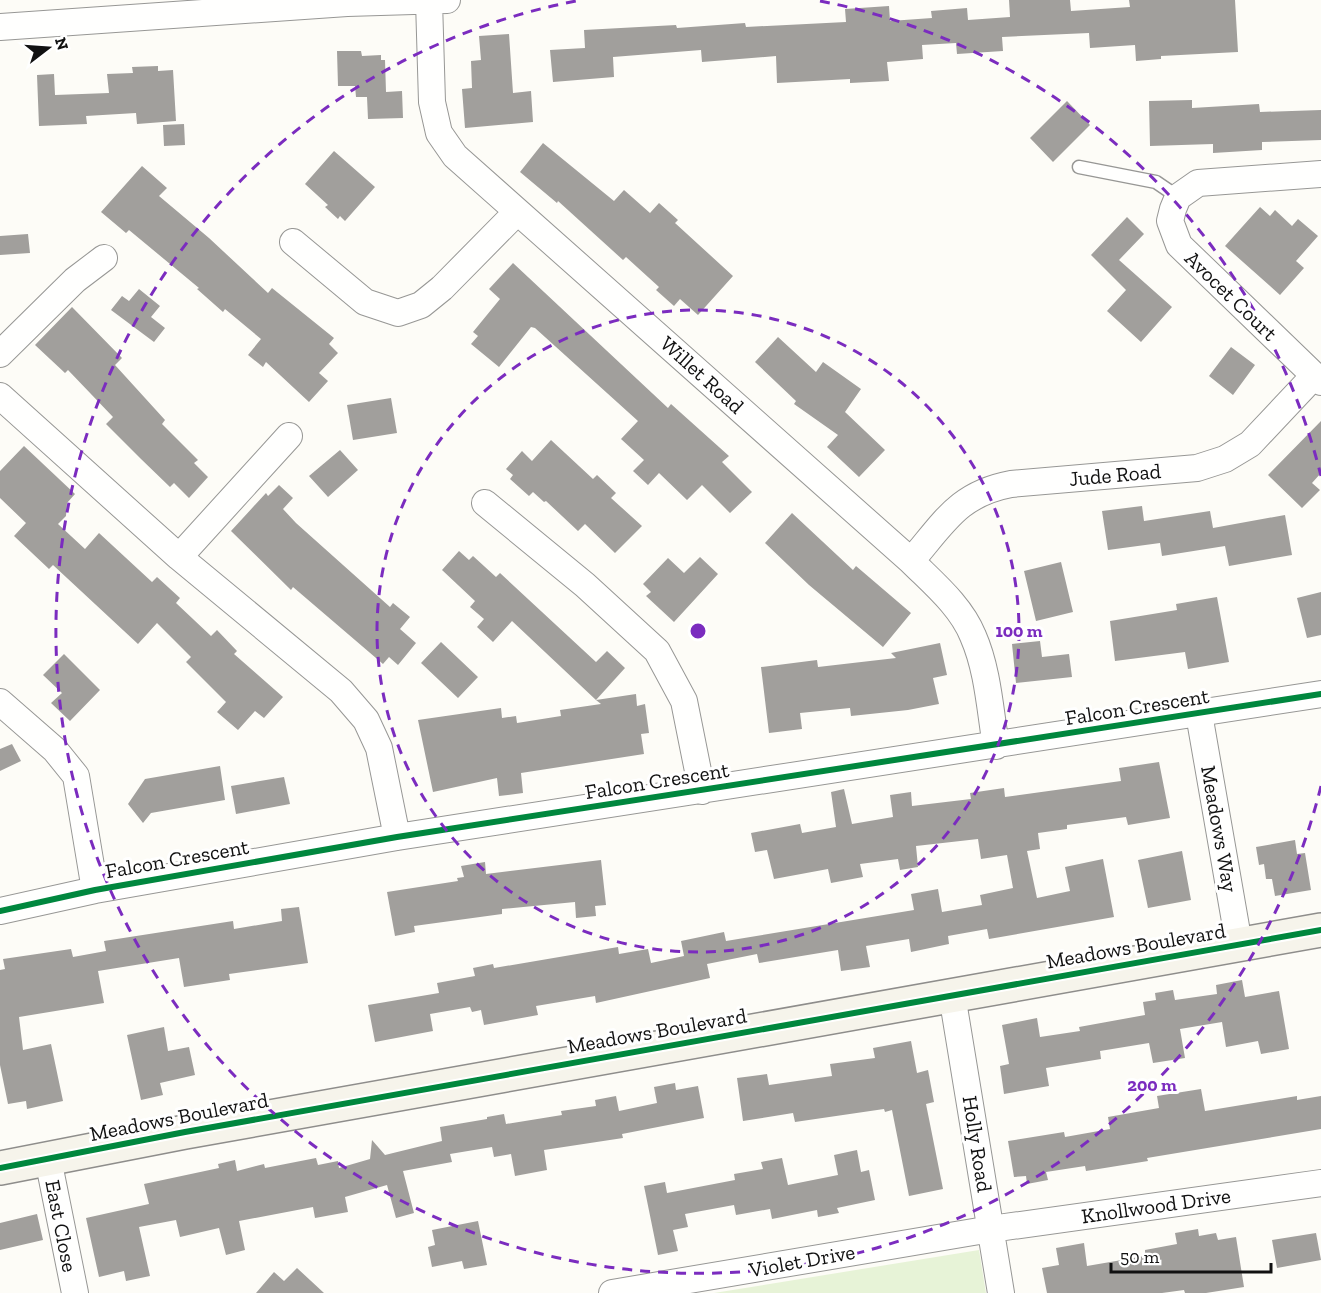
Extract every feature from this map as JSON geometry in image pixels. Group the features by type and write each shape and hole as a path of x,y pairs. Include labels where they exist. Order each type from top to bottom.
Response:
{"street":[{"path":"0,27 91,10 438,1"},
{"name":"Willet Road","path":"438,1 432,102 439,133 455,156 911,561 951,602 973,635 985,673 996,746"},
{"path":"1178,197 1198,183 1321,174"},
{"name":"Avocet Court","path":"1178,197 1170,221 1179,245 1318,379"},
{"path":"293,242 364,302 398,313 421,305 442,288 517,212"},
{"path":"0,354 75,280 104,258"},
{"name":"Jude Road","path":"911,561 964,501 986,488 1011,483 1197,468 1225,459 1250,444 1318,379"},
{"path":"0,396 179,557 341,691 366,720 379,748 397,837"},
{"path":"179,557 289,436"},
{"path":"485,503 585,585 657,651 684,701 702,791"},
{"name":"Falcon Crescent","path":"0,910 95,890 397,837 1321,694"},
{"path":"0,702 55,750 76,776 95,890"},
{"name":"Meadows Way","path":"1199,714 1239,944"},
{"name":"Meadows Boulevard","path":"0,1168 220,1125 1321,930"},
{"name":"Holly Road","path":"952,995 1001,1293"},
{"name":"East Close","path":"48,1159 75,1293"},
{"name":"Knollwood Drive","path":"991,1229 1321,1183"},
{"name":"Violet Drive","path":"612,1293 991,1229"}],"lane":[{"path":"1079,167 1156,182 1178,197"}],"green space":[{"path":"979,1250 986,1293 714,1293"}],"building":[{"path":"1009,0 1070,0 1071,11 1130,7 1129,0 1235,0 1238,52 1161,56 1161,59 1136,61 1135,45 1090,48 1089,33 1002,37 1003,51 957,54 956,43 922,45 923,59 887,62 889,81 850,83 850,79 777,83 776,56 702,62 701,50 613,57 614,77 553,82 550,50 585,48 584,30 676,25 677,28 745,23 746,27 846,22 845,9 889,6 890,21 932,18 931,11 967,8 968,20 1010,17"},
{"path":"509,34 513,93 531,91 533,122 465,128 462,89 472,88 471,61 481,60 479,36"},
{"path":"337,51 361,51 362,56 381,55 381,60 385,60 386,92 402,91 403,118 368,119 367,97 356,97 355,86 338,86"},
{"path":"158,66 158,71 173,70 176,121 137,124 136,113 86,116 87,124 39,126 37,75 54,74 55,95 109,93 107,74 133,73 132,67"},
{"path":"1192,100 1192,108 1259,104 1260,112 1321,110 1321,140 1262,142 1262,150 1213,153 1213,144 1150,146 1149,101"},
{"path":"1067,101 1090,125 1053,162 1030,138"},
{"path":"184,124 185,145 164,146 163,125"},
{"path":"543,143 614,201 624,190 650,213 659,203 678,220 675,223 733,276 698,315 680,299 674,306 656,290 659,287 626,257 623,260 558,201 557,203 520,172"},
{"path":"334,151 375,187 345,221 340,216 338,219 325,207 328,205 305,184"},
{"path":"142,166 167,188 159,196 209,238 268,293 272,288 334,338 329,344 338,353 319,373 328,381 309,402 266,362 263,367 248,355 261,339 225,309 223,312 197,289 199,288 129,230 126,233 101,212"},
{"path":"1260,207 1270,216 1275,210 1292,226 1298,219 1318,236 1296,261 1304,268 1280,295 1225,246"},
{"path":"1127,217 1144,234 1119,260 1172,307 1141,342 1107,311 1126,290 1091,255"},
{"path":"28,234 30,253 0,255 0,236"},
{"path":"513,263 668,408 671,404 729,456 722,462 752,492 730,513 702,485 687,500 659,473 648,485 633,471 644,460 621,439 638,421 535,328 531,327 499,367 471,344 478,336 473,332 500,299 489,289"},
{"path":"139,289 160,306 151,317 165,328 154,342 111,310 122,296 129,301"},
{"path":"72,307 122,358 115,365 165,420 162,424 198,460 194,463 208,477 189,498 174,483 170,487 141,459 106,424 113,417 68,370 65,373 35,345"},
{"path":"778,337 816,372 823,362 861,389 845,412 885,450 859,477 827,447 838,435 794,404 796,401 755,362"},
{"path":"1231,347 1255,365 1233,395 1209,376"},
{"path":"391,398 397,433 353,440 347,405"},
{"path":"1321,421 1321,473 1312,483 1320,490 1302,508 1268,475"},
{"path":"551,440 593,479 597,475 616,493 611,498 642,526 615,553 585,524 578,531 546,501 544,502 533,492 529,496 510,479 513,475 506,469 522,451 532,461"},
{"path":"24,446 75,494 67,503 66,516 58,524 85,549 99,533 152,582 157,577 180,598 176,603 211,636 217,630 237,651 234,654 283,697 264,718 255,711 238,730 217,712 226,702 186,662 191,657 157,623 138,644 53,565 49,569 14,536 26,523 0,498 0,471"},
{"path":"340,450 358,470 328,497 309,476"},
{"path":"279,485 293,498 283,509 296,523 390,607 393,603 410,617 400,629 416,643 398,665 389,657 383,664 293,587 291,590 231,531 266,493 268,496"},
{"path":"1142,506 1144,521 1210,511 1213,528 1285,515 1292,555 1229,566 1225,546 1162,556 1160,543 1108,550 1102,511"},
{"path":"792,513 853,570 856,566 911,613 883,647 809,585 765,543"},
{"path":"459,551 469,560 473,556 496,577 500,573 596,662 607,651 625,668 596,700 512,621 493,642 477,627 484,619 470,607 475,601 442,570"},
{"path":"700,557 718,574 674,622 646,596 651,592 643,584 668,558 684,573"},
{"path":"1061,562 1073,612 1036,621 1024,571"},
{"path":"1321,592 1321,635 1307,638 1297,598"},
{"path":"1217,597 1229,662 1188,669 1185,652 1115,661 1110,621 1177,610 1176,604"},
{"path":"1040,641 1042,657 1069,654 1072,677 1016,683 1012,644"},
{"path":"441,642 478,677 458,698 421,663"},
{"path":"940,643 947,675 933,678 939,704 851,716 850,708 800,713 802,729 769,733 761,667 817,660 818,667 896,658 891,653"},
{"path":"64,654 100,690 70,721 51,703 62,693 43,675"},
{"path":"636,694 637,706 645,704 649,733 641,734 644,754 521,773 523,793 499,796 497,778 433,792 418,720 501,708 502,718 516,716 517,723 561,716 560,710 601,704 596,700"},
{"path":"12,744 21,761 0,771 0,749"},
{"path":"1159,762 1170,818 1128,825 1126,817 1067,825 1067,829 1038,833 1040,849 1027,851 1037,898 1070,891 1065,867 1103,859 1114,917 989,939 987,929 948,936 949,944 911,952 909,939 866,946 870,967 841,971 838,950 759,963 757,954 707,964 710,978 596,1003 595,996 536,1006 538,1015 484,1025 481,1010 472,1012 470,1007 430,1014 433,1031 375,1042 368,1005 439,993 437,983 475,976 473,968 493,964 494,968 618,947 619,954 648,949 651,963 684,956 681,941 724,932 726,941 914,910 911,894 938,889 942,912 982,905 980,895 1013,888 1007,855 981,859 978,839 916,846 918,867 900,870 898,859 860,864 863,877 831,883 828,869 774,879 767,850 755,852 751,833 800,824 802,833 836,827 831,792 844,789 852,824 893,817 890,795 911,792 912,806 971,799 970,793 1004,788 1005,797 1121,781 1119,768"},
{"path":"220,766 225,800 151,813 143,823 128,804 145,779"},
{"path":"284,777 290,804 236,814 231,786"},
{"path":"1295,840 1297,854 1305,853 1311,890 1275,896 1272,879 1266,879 1264,864 1259,865 1256,847"},
{"path":"1182,851 1191,900 1148,908 1138,860"},
{"path":"601,860 606,905 595,906 596,916 576,918 575,902 502,909 502,914 414,926 415,932 395,936 387,892 458,881 457,878 464,877 461,866 485,862 486,874"},
{"path":"299,907 308,963 229,974 230,980 184,987 179,958 98,971 104,1003 19,1017 23,1050 51,1044 63,1101 27,1109 26,1101 8,1104 0,1065 0,970 5,969 3,959 71,949 73,957 106,951 104,941 233,921 234,929 282,921 281,909"},
{"path":"1242,980 1245,997 1279,991 1289,1049 1261,1054 1258,1041 1226,1047 1222,1022 1180,1029 1185,1058 1153,1063 1149,1043 1100,1051 1101,1059 1046,1068 1049,1086 1004,1094 1000,1066 1009,1064 1002,1025 1037,1018 1040,1037 1080,1031 1079,1027 1145,1015 1143,1002 1156,1000 1155,993 1173,990 1175,1000 1217,994 1216,985"},
{"path":"164,1027 168,1051 189,1047 195,1075 160,1083 163,1095 141,1100 127,1035"},
{"path":"911,1041 917,1073 928,1070 934,1102 926,1104 943,1189 909,1196 892,1110 885,1112 884,1109 795,1122 793,1113 743,1121 737,1078 767,1074 769,1085 832,1076 830,1064 875,1058 873,1048"},
{"path":"675,1083 676,1090 698,1086 704,1118 622,1134 623,1138 544,1150 547,1170 515,1176 511,1154 494,1157 492,1147 450,1154 452,1162 403,1171 414,1213 396,1218 387,1185 345,1197 348,1212 315,1218 313,1207 239,1221 245,1250 226,1255 219,1228 180,1237 176,1220 139,1227 150,1276 126,1281 124,1271 99,1277 86,1218 149,1204 144,1184 219,1168 218,1164 235,1160 237,1171 264,1164 265,1168 316,1158 318,1165 338,1161 339,1168 370,1159 372,1140 385,1155 442,1141 440,1127 487,1119 487,1117 504,1114 506,1124 562,1115 561,1111 596,1106 595,1100 616,1096 619,1111 657,1103 654,1087"},
{"path":"1201,1089 1205,1111 1297,1096 1297,1100 1321,1096 1321,1129 1147,1158 1148,1161 1086,1171 1085,1166 1046,1172 1048,1180 1027,1184 1026,1176 1014,1177 1008,1141 1064,1132 1065,1137 1110,1129 1108,1117 1159,1108 1157,1096"},
{"path":"857,1150 861,1172 869,1170 875,1200 837,1208 839,1213 818,1217 817,1210 772,1219 770,1209 736,1215 734,1205 685,1214 688,1227 673,1230 678,1251 658,1255 644,1186 665,1182 667,1193 735,1180 734,1174 763,1169 761,1162 782,1158 788,1185 838,1175 834,1155"},
{"path":"37,1214 43,1240 0,1250 0,1223"},
{"path":"478,1221 487,1265 464,1269 462,1261 432,1267 428,1247 435,1245 432,1230"},
{"path":"1198,1229 1199,1236 1216,1233 1218,1240 1236,1237 1244,1287 1206,1293 1185,1293 1184,1290 1162,1293 1047,1293 1042,1268 1059,1265 1056,1248 1084,1243 1087,1266 1145,1256 1145,1250 1177,1244 1175,1233"},
{"path":"1316,1233 1321,1260 1277,1268 1272,1240"},
{"path":"297,1268 324,1293 256,1293 274,1272 284,1281"}],"cycle path":[{"path":"0,911 95,890 397,837 1321,694"},
{"path":"0,1168 185,1132 1321,930"}]}
